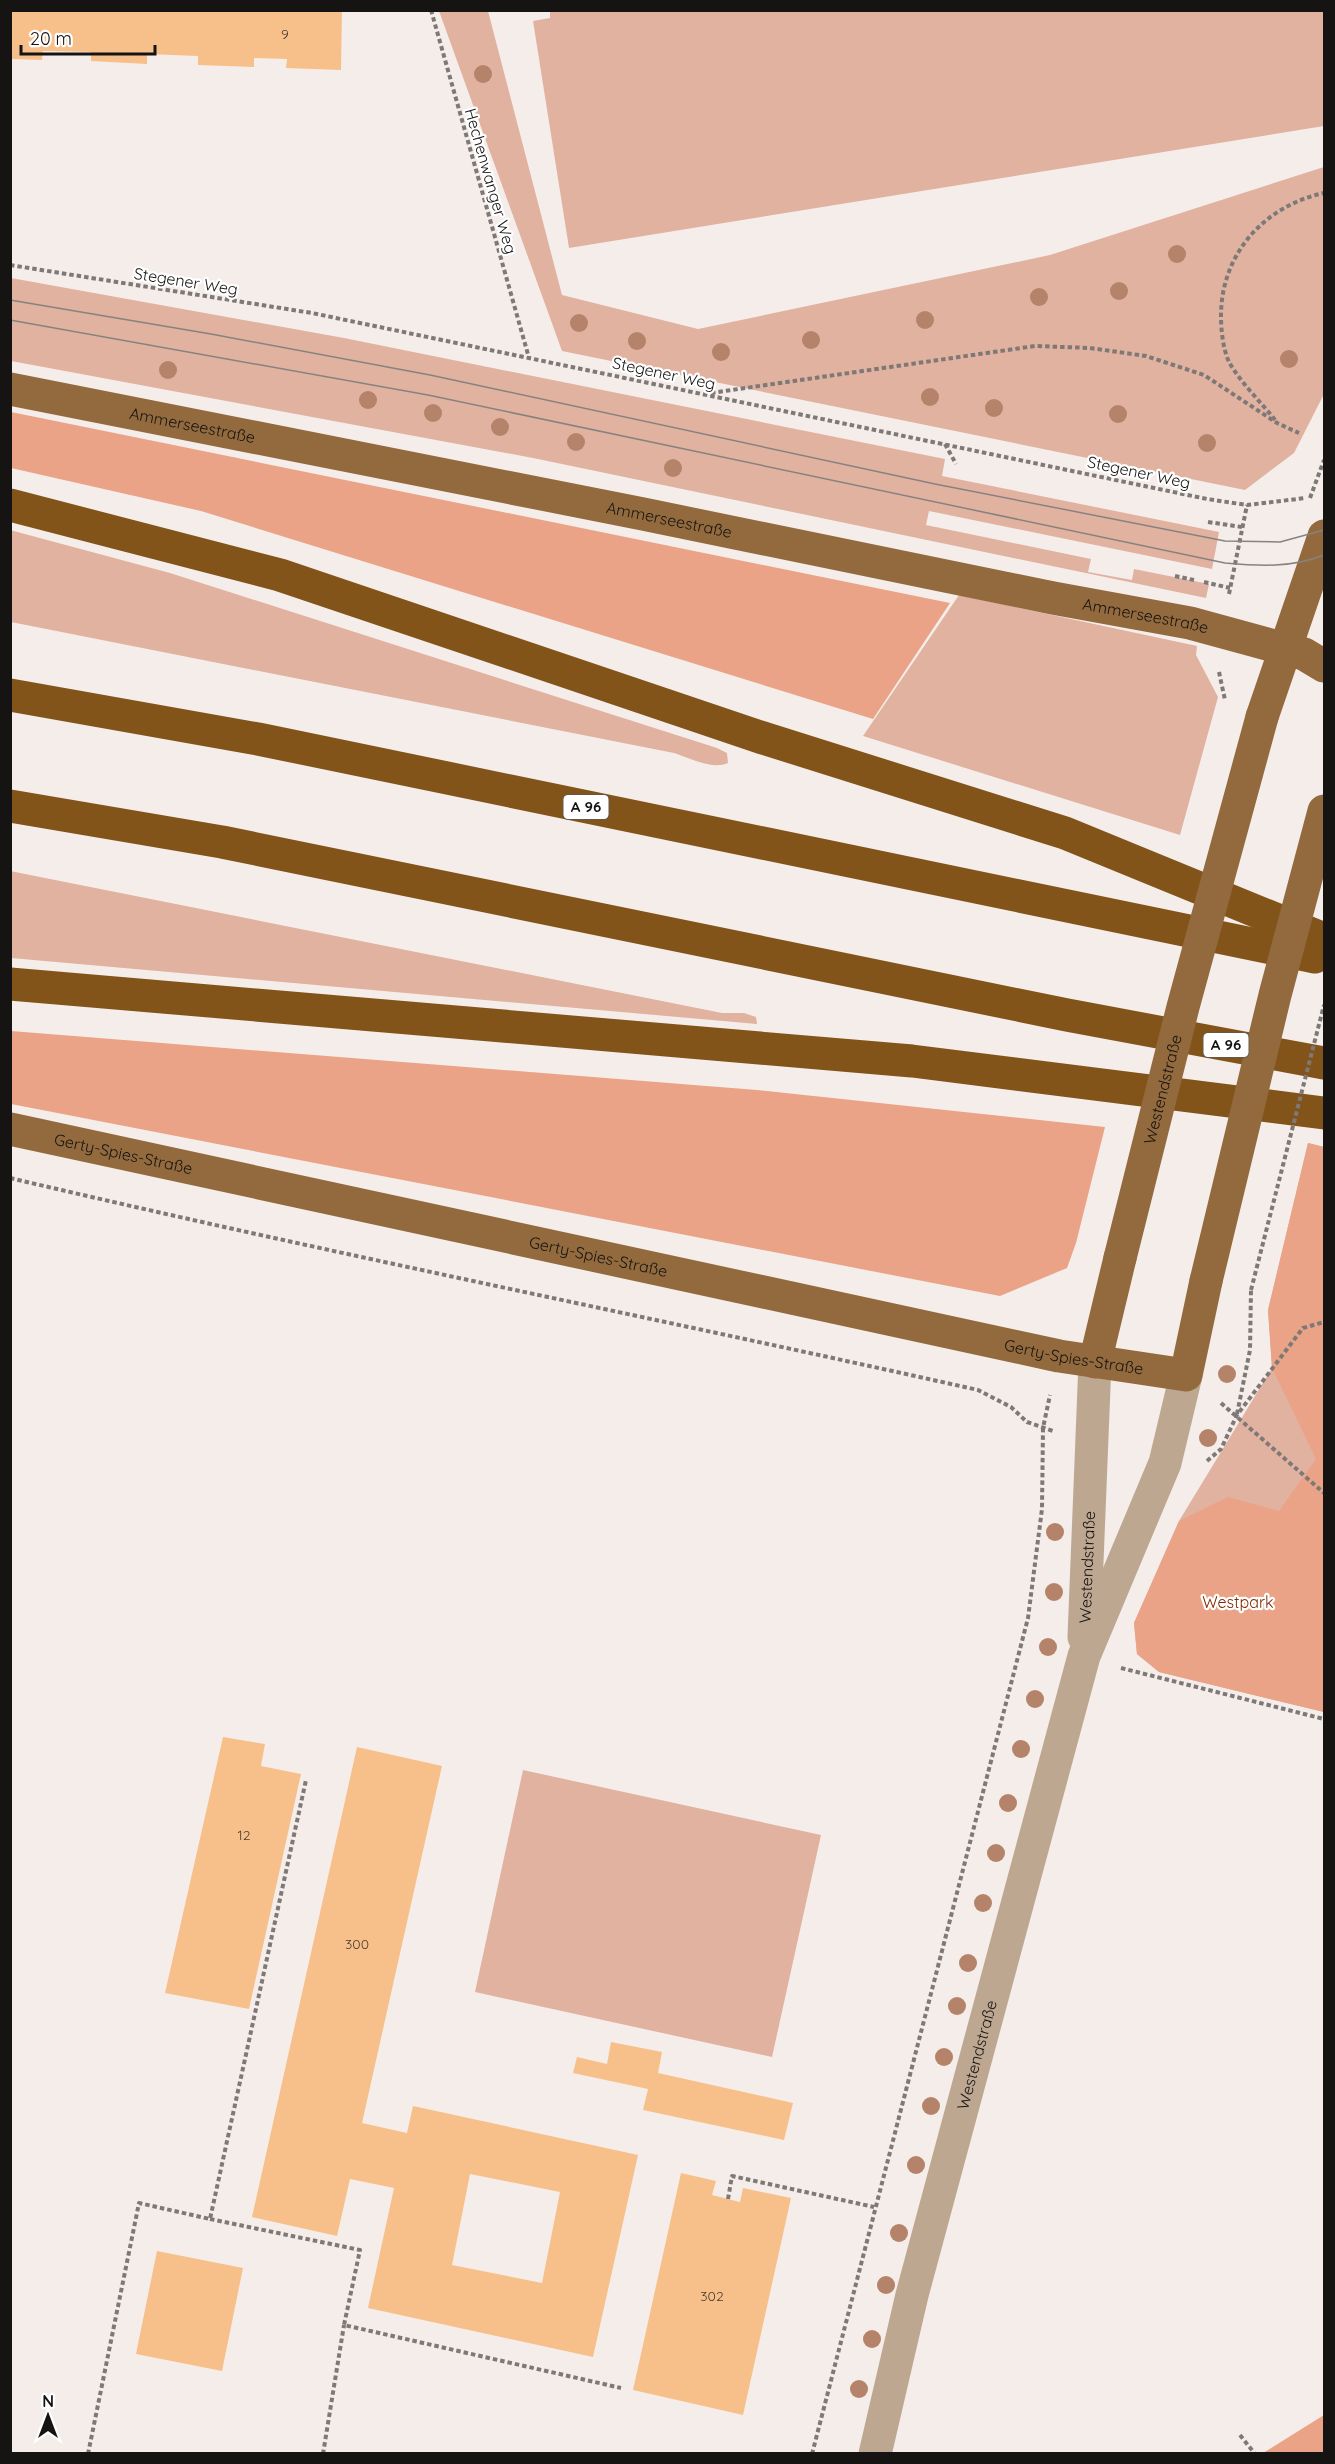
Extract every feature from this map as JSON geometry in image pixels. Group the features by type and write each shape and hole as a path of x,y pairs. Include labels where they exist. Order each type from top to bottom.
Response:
{"highway":[{"path":"10,506 280,575 763,738 1065,833 1324,939"},
{"name":"A 96","path":"10,695 258,739 1324,959"},
{"name":"A 96","path":"10,806 222,842 1067,1015 1324,1063"},
{"path":"10,984 912,1061 1324,1113"}],"main road":[{"name":"Ammerseestraße","path":"10,389 631,511 1053,598 1190,623 1304,654 1324,666"},
{"name":"Westendstraße","path":"1095,1362 1183,1007 1262,717 1324,536"},
{"name":"Westendstraße","path":"1186,1375 1206,1281 1275,995 1324,811"},
{"name":"Gerty-Spies-Straße","path":"10,1130 1047,1354 1186,1375"}],"lane":[{"name":"Westendstraße","path":"1083,1656 1095,1362"},
{"name":"Westendstraße","path":"875,2454 912,2295 1083,1656 1165,1463 1186,1375"}],"path":[{"name":"Hechenwanger Weg","path":"430,10 529,358"},
{"path":"1277,423 1229,361 1221,328 1221,297 1231,264 1247,237 1271,215 1303,198 1324,194"},
{"name":"Stegener Weg","path":"10,265 312,313 1247,505 1310,498 1324,460"},
{"path":"707,394 1035,346 1090,348 1146,356 1204,375 1277,423 1299,433"},
{"path":"945,444 956,464"},
{"path":"1208,522 1242,527"},
{"path":"1237,1415 1250,1350 1251,1290 1324,1005"},
{"path":"10,1178 169,1215 674,1322 978,1390 1011,1407 1027,1422 1043,1428 1042,1509 1028,1618 812,2454"},
{"path":"1237,1415 1303,1328 1324,1322"},
{"path":"1186,1375 1237,1415 1324,1493"},
{"path":"1083,1656 1129,1670 1324,1719"},
{"path":"210,2219 306,1780"},
{"path":"728,2199 732,2176 874,2207"},
{"path":"88,2454 139,2203 360,2250 344,2325 323,2454"},
{"path":"344,2325 621,2388"},
{"path":"1240,2435 1255,2454"}],"green space":[{"path":"550,10 1324,11 1324,126 569,248 533,21 550,18"},
{"path":"439,11 488,11 562,295 698,329 1050,255 1324,167 1324,394 1294,453 1245,490 562,351"},
{"path":"11,278 344,338 945,459 942,476 1219,532 1212,569 929,511 926,525 1091,559 1088,572 1132,580 1134,569 1209,584 1206,598 533,458 11,361"},
{"path":"11,412 950,603 873,719 201,511 11,468"},
{"path":"10,530 170,573 717,748 727,753 728,763 708,764 674,753 11,622"},
{"path":"959,595 1197,646 1196,655 1218,697 1180,835 863,736"},
{"path":"10,871 722,1013 744,1013 756,1017 757,1024 11,958"},
{"path":"11,1031 757,1090 1105,1127 1076,1243 1067,1268 1000,1296 11,1104"},
{"name":"Westpark","path":"1308,1143 1324,1147 1324,1712 1159,1672 1137,1654 1134,1623 1179,1521 1272,1368 1268,1310"},
{"name":"Westpark","path":"1308,1143 1324,1147 1324,1712 1159,1672 1137,1654 1134,1623 1179,1521 1228,1497 1279,1511 1316,1459 1272,1368 1268,1310"},
{"path":"523,1770 821,1835 772,2057 475,1992"},
{"path":"1324,2415 1324,2453 1263,2453"}],"building":[{"path":"10,10 342,10 341,70 286,68 287,59 254,58 254,67 198,65 198,56 147,54 147,64 91,61 91,52 43,51 42,60 10,59"},
{"path":"223,1737 265,1744 261,1766 301,1774 249,2009 165,1993"},
{"path":"357,1747 442,1766 362,2123 407,2133 413,2106 638,2155 593,2357 368,2308 394,2188 350,2179 337,2236 252,2217","holes":["470,2174 560,2192 542,2283 452,2265"]},
{"path":"611,2042 662,2052 658,2073 793,2103 784,2140 643,2110 648,2089 573,2073 577,2057 607,2064"},
{"path":"681,2173 716,2181 712,2195 740,2202 743,2188 791,2198 743,2415 633,2390"},
{"path":"157,2251 243,2268 222,2371 136,2354"}],"tram line":[{"path":"10,300 211,334 430,375 935,484 1225,541 1280,542 1324,530"},
{"path":"10,320 428,395 1225,563 1288,564 1324,555"}]}
